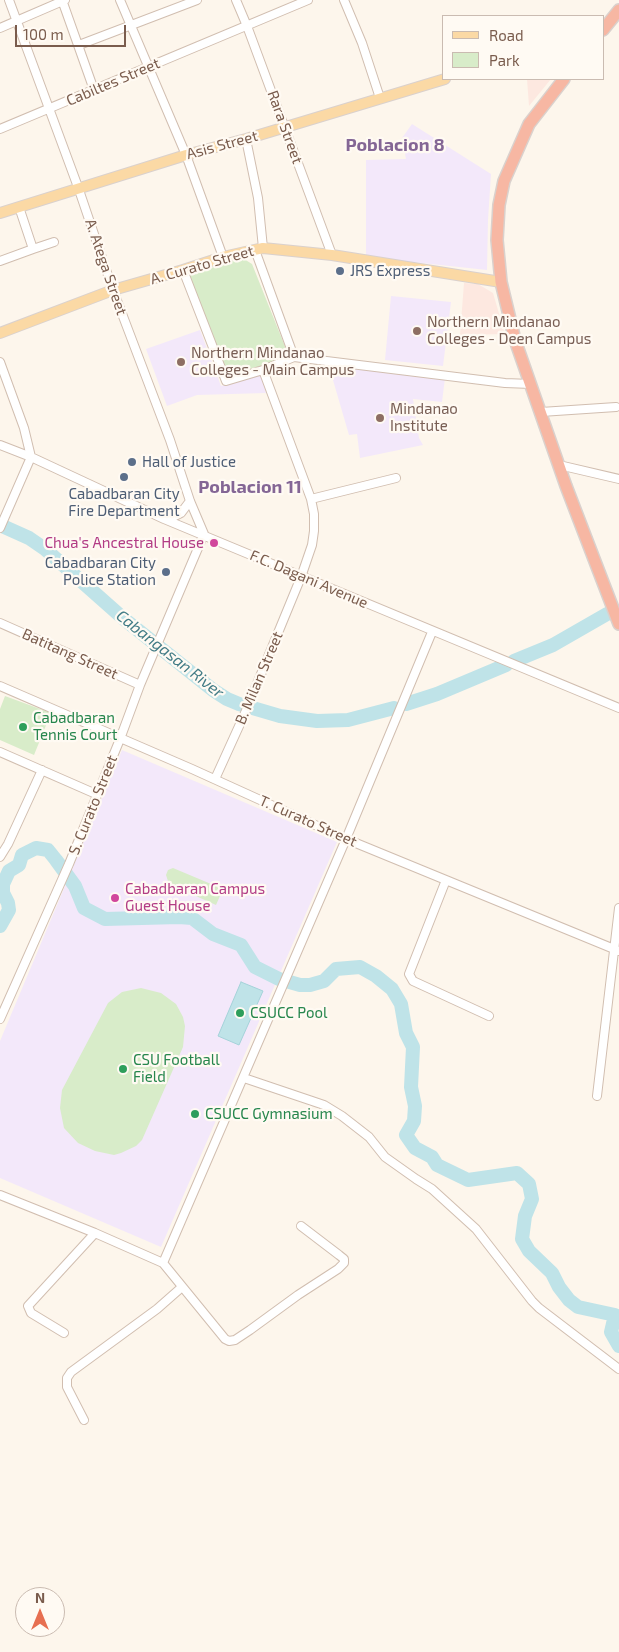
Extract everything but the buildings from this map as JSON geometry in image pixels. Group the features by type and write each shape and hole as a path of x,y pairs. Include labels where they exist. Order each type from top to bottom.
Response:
{"highway":[{"path":"604,29 618,12"},
{"path":"563,80 529,124 504,181 499,205 497,240 501,282 515,340 542,412 559,465 618,620"}],"main road":[{"name":"Asis Street","path":"0,213 78,187 186,155 246,140 442,80"},
{"name":"A. Curato Street","path":"0,333 113,290 183,270 223,256 259,249 332,255 501,282"}],"street":[{"name":"A. Atega Street","path":"8,0 78,187 113,290 170,440 190,501 204,534"},
{"path":"0,28 63,0 94,90"},
{"path":"120,0 186,155 223,256"},
{"path":"79,45 197,0"},
{"name":"Rara Street","path":"236,0 332,255"},
{"name":"Cabiltes Street","path":"2,128 308,0"},
{"path":"344,0 362,43 380,98"},
{"path":"0,118 2,128"},
{"path":"246,140 258,198 259,249 294,356"},
{"path":"19,207 33,250"},
{"path":"0,261 54,242"},
{"path":"183,270 224,379 229,381 263,370 294,356 505,383 531,384"},
{"path":"0,362 24,428 31,458 0,528"},
{"name":"B. Milan Street","path":"215,780 301,577 312,545 314,531 314,514 311,499 263,370"},
{"path":"542,412 616,407"},
{"name":"F.C. Dagani Avenue","path":"0,445 164,519 204,534 432,632 619,708"},
{"path":"559,465 619,479"},
{"path":"311,499 396,478"},
{"path":"164,519 181,513 190,501"},
{"name":"S. Curato Street","path":"0,1019 69,864 120,739 140,684 204,534"},
{"name":"Batitang Street","path":"0,623 140,684"},
{"path":"163,1263 346,839 432,632"},
{"name":"T. Curato Street","path":"0,686 346,839 617,950"},
{"path":"0,752 96,794"},
{"path":"0,857 8,844 42,770"},
{"path":"446,880 409,974 414,981 489,1016"},
{"path":"597,1096 617,950 619,908"},
{"path":"244,1078 324,1105 342,1116 369,1137 386,1158 432,1189 476,1229 539,1308 619,1369"},
{"path":"0,1195 95,1232 163,1263 225,1339 235,1340 338,1269 344,1262 344,1259 339,1254 301,1226"},
{"path":"64,1333 31,1314 28,1306 95,1232"},
{"path":"84,1420 67,1387 67,1378 71,1372 157,1309 182,1287"}],"shaded area":[{"path":"527,80 550,80 529,106"},
{"path":"412,124 491,174 487,270 366,257 366,160 406,159 402,138"},
{"path":"464,283 478,284 493,293 505,334 460,335"},
{"name":"Northern Mindanao Colleges - Deen Campus","path":"391,296 451,302 443,366 385,360"},
{"name":"Northern Mindanao Colleges - Main Campus","path":"200,330 221,386 261,374 266,393 197,395 167,406 146,349"},
{"name":"Mindanao Institute","path":"328,363 445,378 442,402 413,399 419,438 423,445 360,458 357,434 349,435"},
{"path":"122,750 337,842 161,1247 0,1178 0,1041"}],"green space":[{"path":"238,259 244,259 252,264 288,354 284,359 228,378 190,275"},
{"name":"Cabadbaran Tennis Court","path":"5,696 51,713 34,755 0,740 0,709"},
{"path":"173,868 223,889 216,905 171,885 166,875 168,870"},
{"name":"CSU Football Field","path":"141,988 161,993 176,1004 183,1017 185,1026 183,1047 142,1140 136,1146 114,1155 95,1151 78,1143 64,1128 60,1108 62,1090 108,1003 122,992"}],"water":[{"name":"CSUCC Pool","path":"241,982 263,991 239,1045 218,1036"}],"waterway":[{"name":"Cabangasan River","path":"0,525 29,538 45,549 124,619 227,699 280,716 317,721 348,720 394,708"},
{"name":"Cabangasan River","path":"514,661 553,645 607,614"},
{"name":"Cabangasan River","path":"406,704 437,694 506,665"},
{"path":"0,926 9,910 3,893 3,884 9,871 19,865 22,855 36,848 48,850 75,886 84,908 105,919 192,918 213,934 241,945 255,967 279,979 300,985 310,985 324,981 336,969 360,967 376,976 392,989 401,1004 406,1033 413,1047 411,1087 415,1106 414,1121 406,1135 415,1148 432,1157 437,1165 468,1180 517,1173 529,1184 532,1199 525,1216 522,1239 529,1251 552,1273 559,1287 569,1300 578,1307 615,1315 611,1332 619,1346"}],"place":[{"name":"JRS Express","path":"340,271"},
{"name":"Northern Mindanao Colleges - Deen Campus","path":"417,331"},
{"name":"Northern Mindanao Colleges - Main Campus","path":"181,362"},
{"name":"Mindanao Institute","path":"380,418"},
{"name":"Hall of Justice","path":"132,462"},
{"name":"Cabadbaran City Fire Department","path":"124,477"},
{"name":"Chua's Ancestral House","path":"214,543"},
{"name":"Cabadbaran City Police Station","path":"166,572"},
{"name":"Cabadbaran Tennis Court","path":"23,727"},
{"name":"Cabadbaran Campus Guest House","path":"115,898"},
{"name":"CSUCC Pool","path":"240,1013"},
{"name":"CSU Football Field","path":"123,1069"},
{"name":"CSUCC Gymnasium","path":"195,1114"}],"district":[{"name":"Poblacion 8","path":"395,145"},
{"name":"Poblacion 11","path":"250,487"}]}
